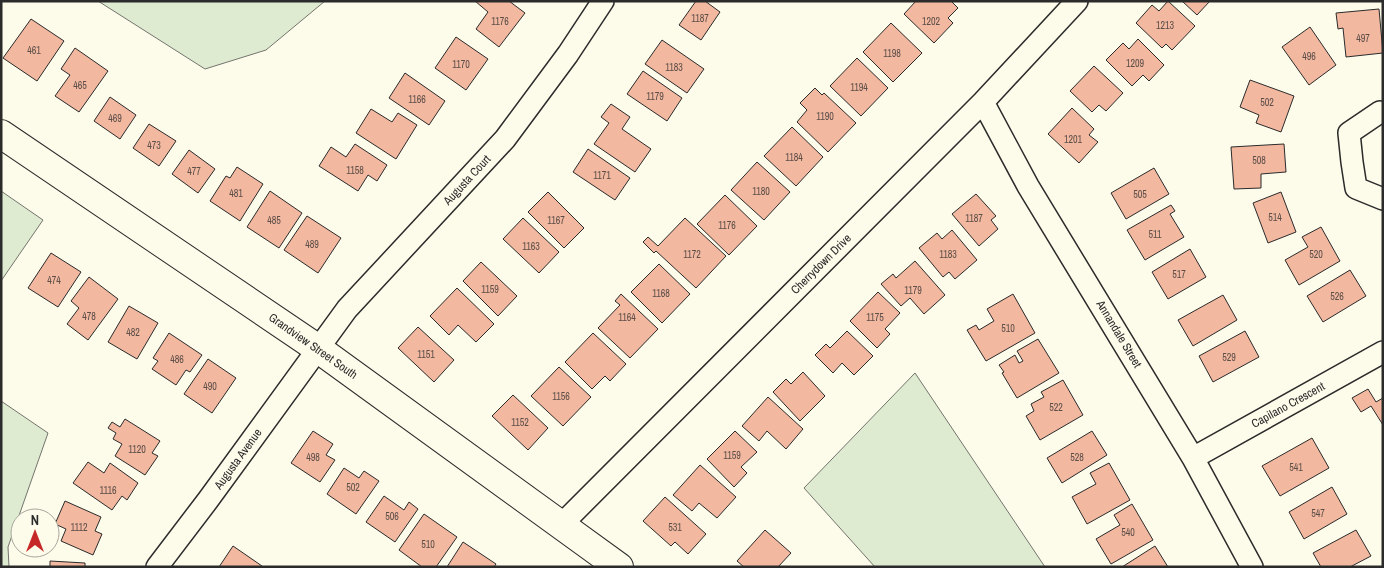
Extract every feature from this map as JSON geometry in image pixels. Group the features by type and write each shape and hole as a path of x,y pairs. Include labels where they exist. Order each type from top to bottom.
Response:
{"street":[{"name":"Augusta Court","path":"317,348 347,309 505,139 568,54 603,1"},
{"name":"Cherrydown Drive","path":"562,524 983,102 1078,1"},
{"name":"Annandale Street","path":"983,102 1028,186 1193,458 1252,567"},
{"path":"1383,113 1380,112 1349,133 1356,188 1383,199"},
{"name":"Grandview Street South","path":"1,134 317,348 619,567"},
{"name":"Augusta Avenue","path":"156,567 208,500 317,348"},
{"name":"Capilano Crescent","path":"1193,458 1383,352"}],"green space":[{"path":"98,1 325,1 266,50 205,69"},
{"path":"1,191 43,220 1,281"},
{"path":"915,373 1045,567 875,567 804,488"},
{"path":"1,401 48,433 22,508 10,508 9,567 1,567"}],"building":[{"path":"475,1 509,1 525,13 499,47 476,29 488,12"},
{"path":"696,1 705,1 720,12 701,40 679,25"},
{"path":"916,1 951,1 958,8 948,18 953,23 934,43 904,14"},
{"path":"1168,1 1195,26 1172,50 1166,44 1162,48 1136,23 1152,5 1159,11"},
{"path":"1182,1 1210,1 1197,15"},
{"path":"1379,9 1383,53 1346,57 1343,28 1338,29 1336,13"},
{"path":"31,19 64,41 37,81 3,58"},
{"path":"891,23 922,53 893,82 863,52"},
{"path":"1310,27 1336,65 1309,85 1282,47"},
{"path":"456,37 488,59 466,90 435,68"},
{"path":"1138,39 1164,65 1149,81 1143,75 1132,86 1106,60 1123,43 1129,49"},
{"path":"662,40 704,69 687,93 645,64"},
{"path":"75,48 108,71 79,112 55,96 70,75 61,69"},
{"path":"857,58 888,88 861,116 830,86"},
{"path":"1094,66 1123,93 1106,111 1099,105 1092,112 1070,91"},
{"path":"643,71 682,98 667,121 627,94"},
{"path":"405,73 445,101 429,125 389,98"},
{"path":"1250,80 1294,96 1281,132 1256,123 1259,115 1240,107"},
{"path":"815,88 822,95 824,93 856,123 828,152 797,122 807,110 800,103"},
{"path":"110,97 136,115 120,139 94,121"},
{"path":"611,104 630,117 622,129 651,149 635,172 594,144 609,123 601,117"},
{"path":"1072,108 1094,129 1089,135 1098,142 1079,163 1048,134"},
{"path":"371,109 392,122 398,113 417,125 396,159 356,133"},
{"path":"149,124 176,141 159,166 133,148"},
{"path":"792,127 823,157 796,186 764,156"},
{"path":"355,144 387,165 377,181 368,175 358,191 319,166 331,147 346,157"},
{"path":"1284,144 1286,172 1261,174 1261,188 1234,189 1231,147"},
{"path":"588,149 630,178 615,200 573,172"},
{"path":"189,150 215,169 198,193 172,174"},
{"path":"757,162 790,192 764,220 731,190"},
{"path":"237,167 263,184 240,221 210,201 226,176 230,178"},
{"path":"1154,168 1169,194 1126,219 1111,193"},
{"path":"270,191 302,213 279,248 247,227"},
{"path":"548,192 584,228 564,248 528,212"},
{"path":"1281,192 1296,232 1268,243 1253,203"},
{"path":"976,194 996,216 991,220 998,229 979,246 952,214"},
{"path":"725,195 757,226 729,255 697,224"},
{"path":"1171,205 1175,211 1170,214 1184,237 1145,260 1127,230"},
{"path":"307,216 341,238 318,273 284,250"},
{"path":"523,218 559,252 539,273 503,239"},
{"path":"685,218 726,256 696,288 656,251 654,253 643,242 648,237 658,246"},
{"path":"1321,227 1340,261 1299,285 1285,260 1308,247 1302,237"},
{"path":"952,230 977,260 955,279 949,272 943,277 919,248 937,233 942,239"},
{"path":"1190,249 1206,277 1168,299 1152,272"},
{"path":"51,253 81,272 58,307 28,288"},
{"path":"915,261 945,295 924,314 910,298 901,306 881,284 893,274 896,278"},
{"path":"481,262 517,296 498,316 463,281"},
{"path":"659,264 690,294 662,323 631,292"},
{"path":"1350,270 1366,296 1323,322 1307,296"},
{"path":"89,277 118,299 88,340 67,324 79,308 71,301"},
{"path":"457,288 494,324 476,342 458,325 449,335 430,316"},
{"path":"878,292 900,313 885,329 890,334 877,348 850,321"},
{"path":"621,294 658,329 630,358 598,328 620,305 615,301"},
{"path":"1013,294 1035,333 986,361 967,330 976,325 979,330 994,321 987,309"},
{"path":"1223,295 1237,320 1193,346 1178,320"},
{"path":"129,306 158,323 137,359 108,342"},
{"path":"418,327 454,360 434,382 398,348"},
{"path":"847,331 873,356 854,375 842,363 833,373 815,355 826,344 830,348"},
{"path":"1245,331 1259,357 1213,382 1199,356"},
{"path":"169,333 202,355 190,372 186,370 176,385 152,369 158,361 153,358"},
{"path":"593,333 626,364 610,381 605,376 592,389 565,362"},
{"path":"1038,339 1059,373 1017,398 999,365 1015,355 1019,363 1023,361 1017,351"},
{"path":"208,359 236,378 212,413 184,394"},
{"path":"559,367 591,397 563,426 531,396"},
{"path":"803,372 825,396 800,421 773,392 786,379 791,384"},
{"path":"1063,380 1083,415 1040,440 1026,416 1034,411 1031,404 1044,397 1041,392"},
{"path":"1368,389 1376,402 1383,398 1383,425 1371,406 1361,412 1352,398"},
{"path":"513,395 548,428 528,450 492,416"},
{"path":"768,397 803,429 786,449 767,431 759,441 742,426"},
{"path":"125,419 160,441 152,453 158,456 145,475 115,456 122,444 113,439 116,433 108,428 112,422 120,427"},
{"path":"313,431 333,444 326,455 335,460 320,482 291,463"},
{"path":"735,431 757,452 741,467 747,473 734,487 707,459"},
{"path":"1092,431 1107,455 1062,483 1047,458"},
{"path":"1312,438 1329,468 1280,496 1262,466"},
{"path":"88,462 104,473 110,463 138,483 127,500 122,496 112,510 73,483"},
{"path":"1109,463 1130,500 1087,524 1072,497 1096,484 1090,473"},
{"path":"700,465 736,497 717,518 699,503 692,511 673,495"},
{"path":"344,468 359,478 364,471 379,481 356,514 327,494"},
{"path":"1332,487 1347,514 1304,539 1289,512"},
{"path":"384,496 404,510 409,502 418,509 395,542 366,522"},
{"path":"665,497 706,534 688,554 675,542 671,546 643,521"},
{"path":"65,501 101,517 95,531 102,534 93,555 61,541 66,529 60,526 60,512"},
{"path":"1132,504 1153,540 1111,564 1096,539 1120,525 1114,515"},
{"path":"424,514 457,537 436,567 422,567 399,550"},
{"path":"765,530 791,553 778,567 744,567 737,561"},
{"path":"1356,530 1371,556 1350,567 1321,567 1313,553"},
{"path":"463,542 496,564 494,567 447,567"},
{"path":"233,546 262,566 262,567 219,567"},
{"path":"1155,546 1168,567 1122,567"},
{"path":"50,561 85,563 85,567 50,567"}]}
